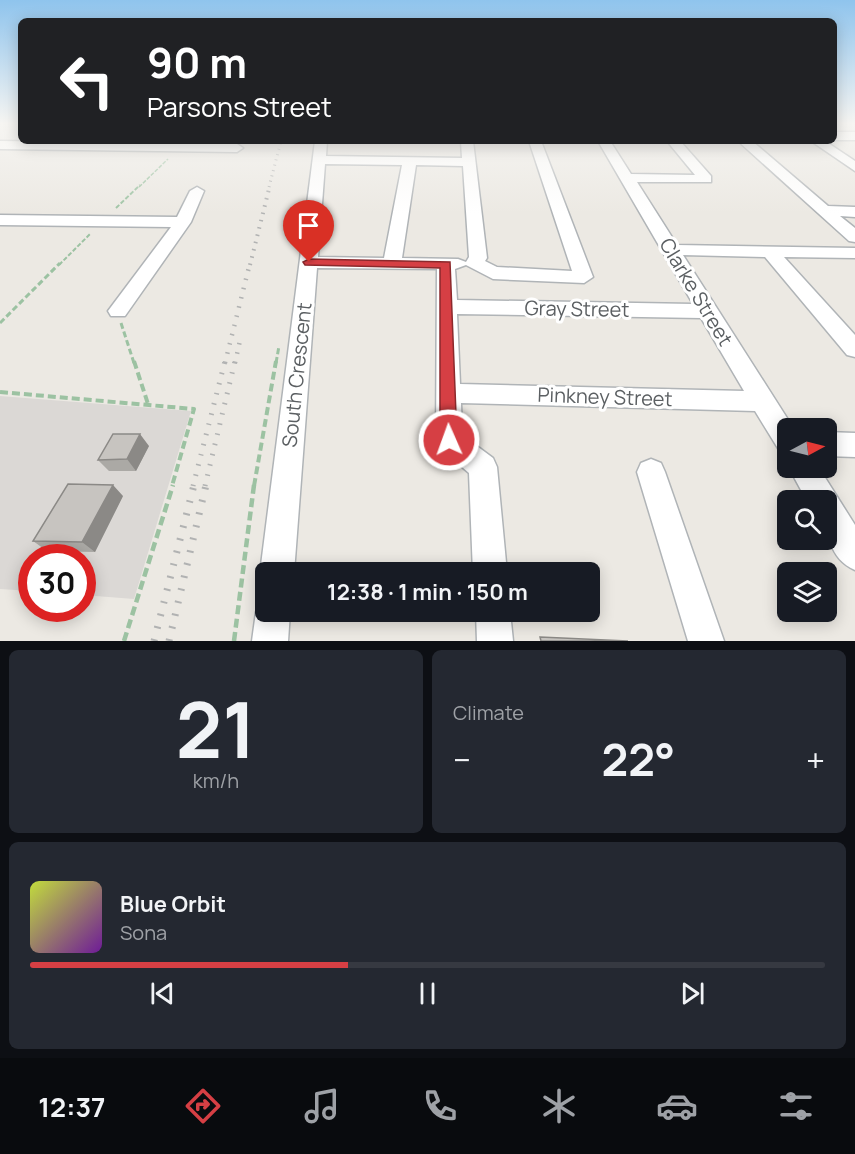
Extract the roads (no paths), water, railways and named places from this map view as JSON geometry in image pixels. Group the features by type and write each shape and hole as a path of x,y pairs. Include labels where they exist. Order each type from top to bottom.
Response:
{"street":[{"name":"South Crescent","path":"278,562 320,154"},
{"path":"368,154 386,155 410,161 468,162"},
{"path":"468,154 478,258 474,263"},
{"path":"309,262 474,263 494,273 584,277 540,154"},
{"name":"Clarke Street","path":"612,154 777,425"},
{"path":"627,178 706,179 684,154"},
{"path":"759,154 855,237"},
{"path":"836,154 855,167"},
{"path":"392,263 410,161"},
{"path":"118,311 183,222 197,191"},
{"path":"826,212 855,212"},
{"path":"0,220 183,222"},
{"path":"671,250 855,253"},
{"path":"770,252 855,349"},
{"path":"446,264 449,440 483,467 489,562"},
{"name":"Gray Street","path":"446,307 708,311"},
{"name":"Pinkney Street","path":"447,393 762,401"},
{"path":"837,444 855,445"},
{"path":"651,471 706,641"},
{"path":"837,525 855,554"},
{"path":"270,641 272,622"},
{"path":"494,622 495,641 505,641"}],"railway":[{"path":"269,187 278,154"},
{"path":"250,265 270,185"},
{"path":"225,363 250,263"},
{"path":"235,363 241,336"},
{"path":"193,486 225,361"},
{"path":"205,486 235,361"},
{"path":"154,641 194,485"},
{"path":"169,641 206,485"}]}
